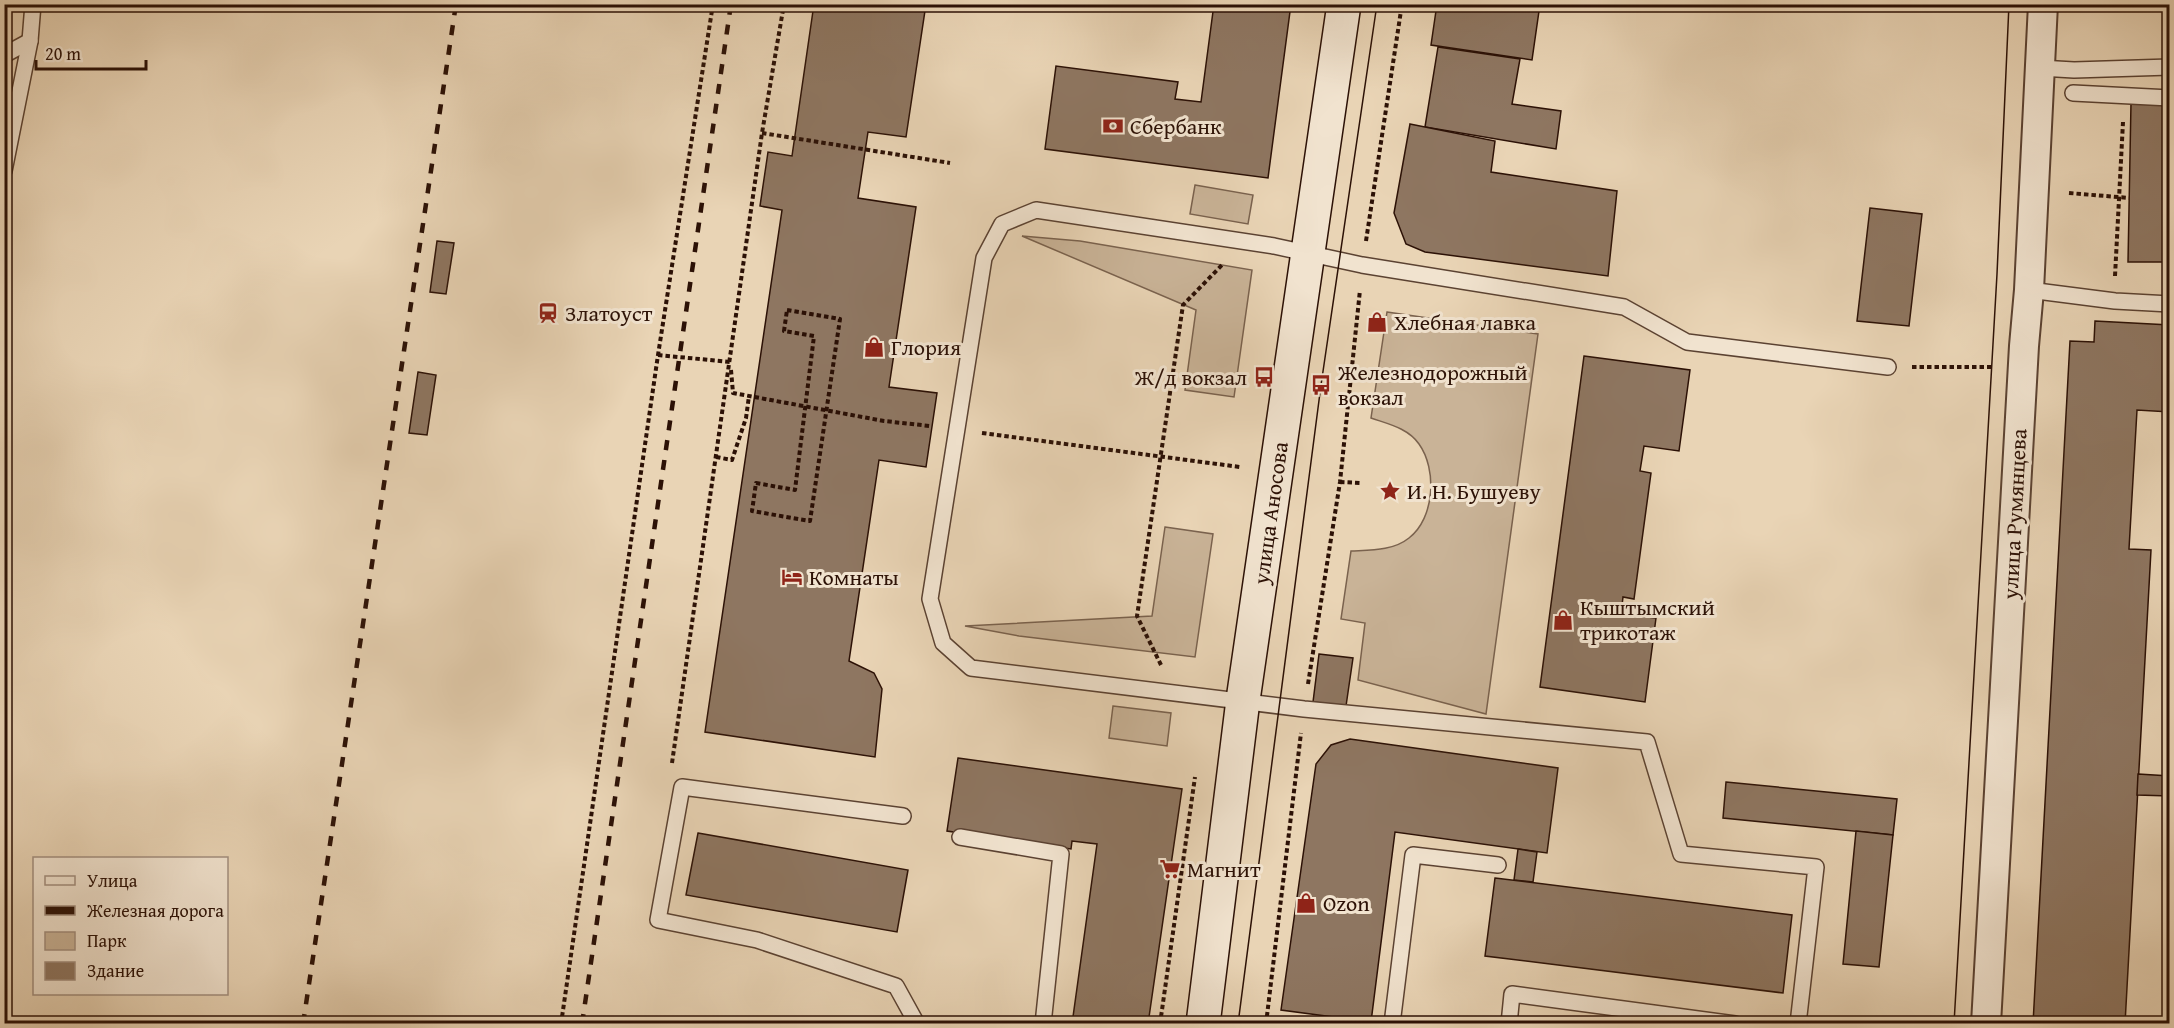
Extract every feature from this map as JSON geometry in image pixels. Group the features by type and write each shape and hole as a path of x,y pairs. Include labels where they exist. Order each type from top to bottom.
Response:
{"main road":[{"name":"улица Аносова","path":"1203,1023 1243,700 1344,4"}],"street":[{"name":"улица Румянцева","path":"1986,1023 2024,346 2030,290 2043,4"}],"lane":[{"path":"4,171 30,41 33,4"},
{"path":"4,55 30,41"},
{"path":"2040,68 2074,70 2169,67"},
{"path":"2073,93 2169,98"},
{"path":"1798,1023 1816,867 1681,854 1647,742 1304,709 971,668 943,643 930,599 984,258 1002,224 1036,210 1307,252 1362,265 1624,308 1687,342 1888,367"},
{"path":"2030,290 2115,301 2169,304"},
{"path":"903,816 682,787 658,920 757,940 897,986 917,1023"},
{"path":"960,837 1060,854 1043,1023"},
{"path":"1392,1023 1413,855 1498,865"},
{"path":"1509,1023 1512,994 1735,1023"}],"path":[{"path":"561,1023 658,355 713,4"},
{"path":"670,772 762,133 784,4"},
{"path":"1266,1023 1304,709 1340,482 1362,265 1402,4"},
{"path":"2115,268 2124,97"},
{"path":"762,133 950,163"},
{"path":"2069,193 2129,198"},
{"path":"1174,692 1137,616 1183,305 1246,242"},
{"path":"787,310 840,319 826,411 810,521 752,511 756,483 795,490 814,336 784,331 787,310"},
{"path":"658,355 730,362"},
{"path":"730,362 733,393 826,411 918,425"},
{"path":"1888,367 1961,367"},
{"path":"716,457 732,460 746,418 749,396"},
{"path":"956,430 1240,467"},
{"path":"1340,482 1361,483"}],"green space":[{"path":"1195,185 1253,195 1248,224 1190,214"},
{"path":"1022,236 1080,241 1252,270 1234,397 1185,390 1196,310"},
{"path":"1387,312 1538,334 1486,714 1358,680 1365,623 1341,619 1351,551 1389,548 1409,538 1424,518 1430,493 1429,466 1419,444 1403,430 1371,418"},
{"path":"1165,527 1213,534 1195,657 1019,636 965,626 1152,616"},
{"path":"1113,706 1171,713 1167,746 1109,738"}],"building":[{"path":"814,4 926,4 906,137 868,132 858,198 916,207 889,387 937,393 926,467 879,460 849,661 874,673 882,689 875,757 705,732 782,210 760,206 768,152 792,156"},
{"path":"1214,4 1291,4 1268,178 1045,149 1056,66 1178,82 1175,99 1201,102"},
{"path":"1437,4 1540,4 1532,60 1431,45"},
{"path":"1438,47 1520,59 1512,104 1561,111 1556,149 1425,127"},
{"path":"2131,103 2167,103 2164,262 2128,262"},
{"path":"1410,124 1495,141 1491,172 1617,191 1608,276 1425,252 1406,244 1394,213"},
{"path":"1870,208 1922,214 1909,326 1857,321"},
{"path":"437,241 454,243 446,294 430,292"},
{"path":"2095,321 2170,325 2170,412 2137,410 2129,549 2151,550 2125,1024 2033,1024 2070,341 2094,342"},
{"path":"1584,356 1690,370 1679,451 1644,446 1640,471 1651,473 1634,599 1623,597 1621,614 1656,618 1645,702 1540,687"},
{"path":"418,372 436,375 427,435 409,433"},
{"path":"1319,654 1353,658 1346,706 1313,702"},
{"path":"1350,739 1558,768 1547,853 1395,832 1371,1022 1281,1010 1316,764 1331,745"},
{"path":"958,758 1182,789 1148,1024 1072,1024 1097,844 1072,841 1071,849 947,831"},
{"path":"2138,774 2170,776 2170,796 2137,795"},
{"path":"1726,782 1897,799 1893,835 1723,818"},
{"path":"1856,831 1893,835 1879,967 1843,964"},
{"path":"698,833 908,870 897,932 686,895"},
{"path":"1518,849 1537,852 1533,882 1514,880"},
{"path":"1495,878 1792,915 1783,993 1485,956"}],"tram line":[{"path":"1238,1024 1321,385 1377,4"},
{"path":"1954,1024 1997,274 2009,4"}],"railway":[{"path":"303,1024 456,4"},
{"path":"582,1024 731,4"}],"place":[{"name":"Сбербанк","path":"1113,126"},
{"name":"Златоуст","path":"548,313"},
{"name":"Хлебная лавка","path":"1377,322"},
{"name":"Глория","path":"874,347"},
{"name":"Ж/д вокзал","path":"1264,377"},
{"name":"Железнодорожный вокзал","path":"1321,385"},
{"name":"И. Н. Бушуеву","path":"1390,491"},
{"name":"Комнаты","path":"792,577"},
{"name":"Кыштымский трикотаж","path":"1563,620"},
{"name":"Магнит","path":"1170,869"},
{"name":"Ozon","path":"1306,903"}]}
